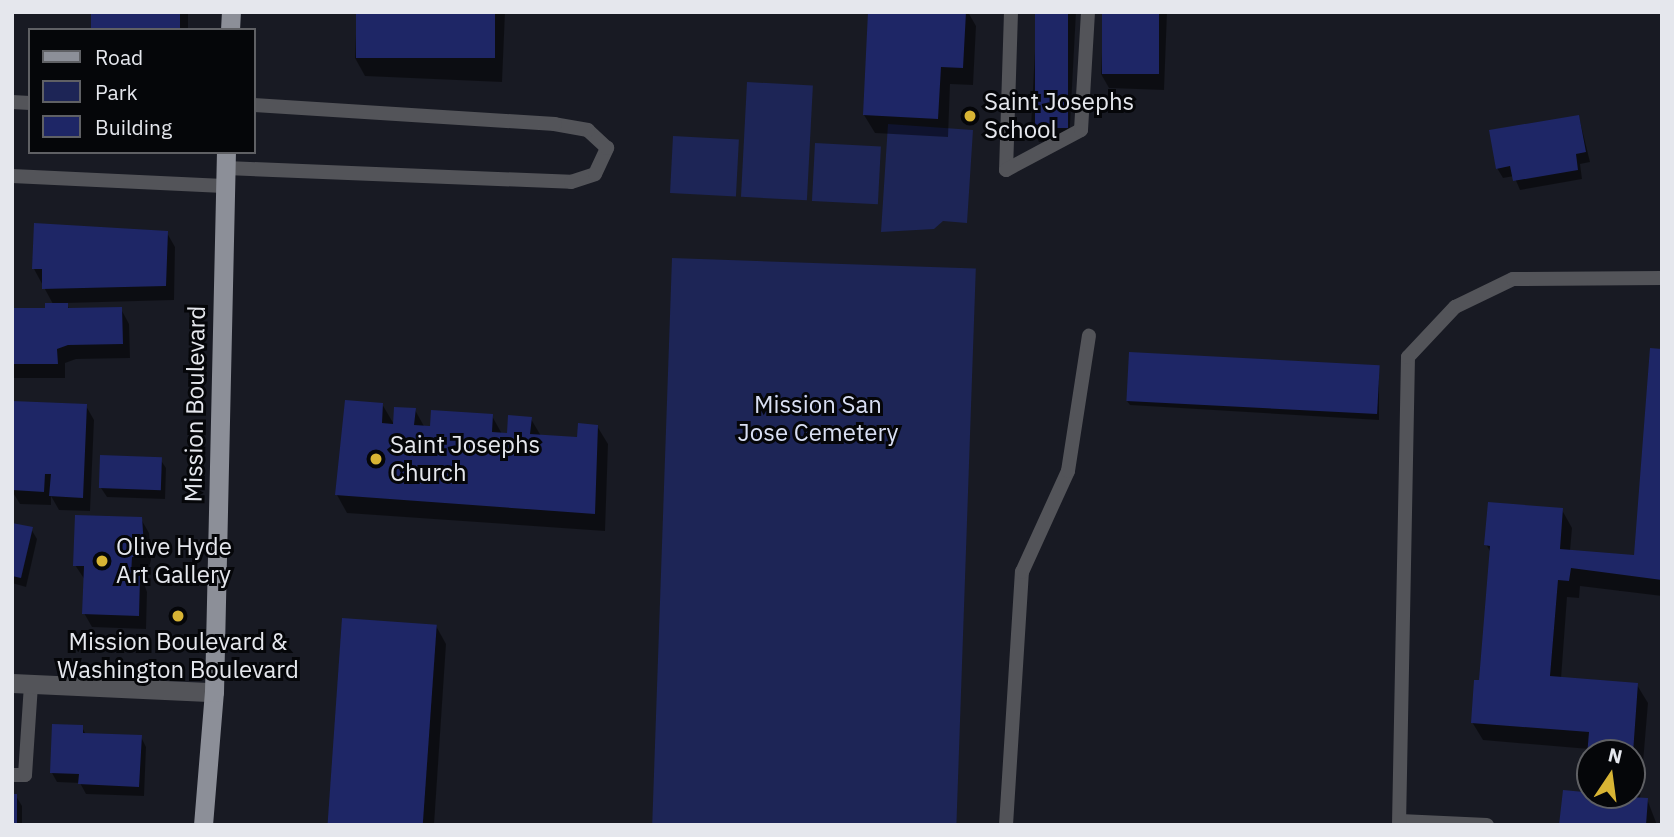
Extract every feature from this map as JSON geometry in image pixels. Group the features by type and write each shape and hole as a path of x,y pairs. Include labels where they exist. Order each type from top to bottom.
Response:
{"main road":[{"name":"Mission Boulevard","path":"202,825 214,692 225,169"}],"street":[{"path":"21,684 214,692"}],"lane":[{"path":"1012,12 1006,170 1081,130 1088,12"},
{"path":"12,176 225,169 571,182 595,174 607,148 588,130 555,124 256,105"},
{"path":"1487,825 1400,823 1408,357 1455,307 1513,279 1662,278"},
{"path":"1006,825 1023,572 1068,471 1089,336"},
{"path":"12,775 25,775 21,684"}],"green space":[{"path":"747,82 813,85 807,200 741,197"},
{"path":"888,124 973,130 967,223 943,221 934,229 881,232"},
{"path":"673,136 739,139 736,196 670,193"},
{"path":"815,143 881,146 878,204 812,201"},
{"name":"Mission San Jose Cemetery","path":"672,258 976,269 956,825 652,825"}],"building":[{"path":"91,12 180,12 180,28 91,28"},
{"path":"356,12 495,12 495,58 356,58"},
{"path":"868,12 966,12 963,68 941,67 938,119 863,115"},
{"path":"1035,12 1068,12 1068,128 1035,128"},
{"path":"1102,12 1159,12 1159,74 1102,74"},
{"path":"1579,115 1586,152 1576,154 1578,170 1513,181 1510,166 1496,169 1489,130"},
{"path":"34,223 168,231 166,286 42,289 42,269 32,269"},
{"path":"45,303 68,303 68,308 122,307 123,344 68,345 57,349 58,364 12,364 12,308 45,308"},
{"path":"1650,348 1662,349 1662,580 1571,568 1569,581 1558,580 1550,676 1638,683 1634,739 1588,739 1589,732 1471,723 1474,680 1479,680 1490,546 1484,545 1488,502 1563,508 1560,549 1634,555"},
{"path":"1129,352 1380,365 1377,414 1126,401"},
{"path":"345,400 383,403 382,423 393,424 394,407 416,408 414,425 430,426 431,410 493,414 492,432 507,433 508,415 532,417 530,434 577,437 578,423 598,425 595,514 335,495"},
{"path":"12,401 87,404 83,498 49,496 51,474 45,474 44,492 12,490"},
{"path":"100,455 162,457 161,490 99,488"},
{"name":"Olive Hyde Art Gallery","path":"75,515 142,517 144,546 141,546 140,557 132,557 131,576 140,576 139,616 82,614 84,566 73,566"},
{"path":"12,523 33,527 21,578 12,576"},
{"path":"342,618 437,625 423,825 328,824"},
{"path":"52,724 83,725 83,733 142,735 139,787 78,784 79,774 50,773"},
{"path":"1563,790 1576,791 1576,809 1646,809 1648,798 1646,825 1559,825"},
{"path":"12,794 17,794 17,825 12,825"}],"place":[{"name":"Saint Josephs School","path":"970,116"},
{"name":"Saint Josephs Church","path":"376,459"},
{"name":"Olive Hyde Art Gallery","path":"102,561"},
{"name":"Mission Boulevard & Washington Boulevard","path":"178,616"}]}
